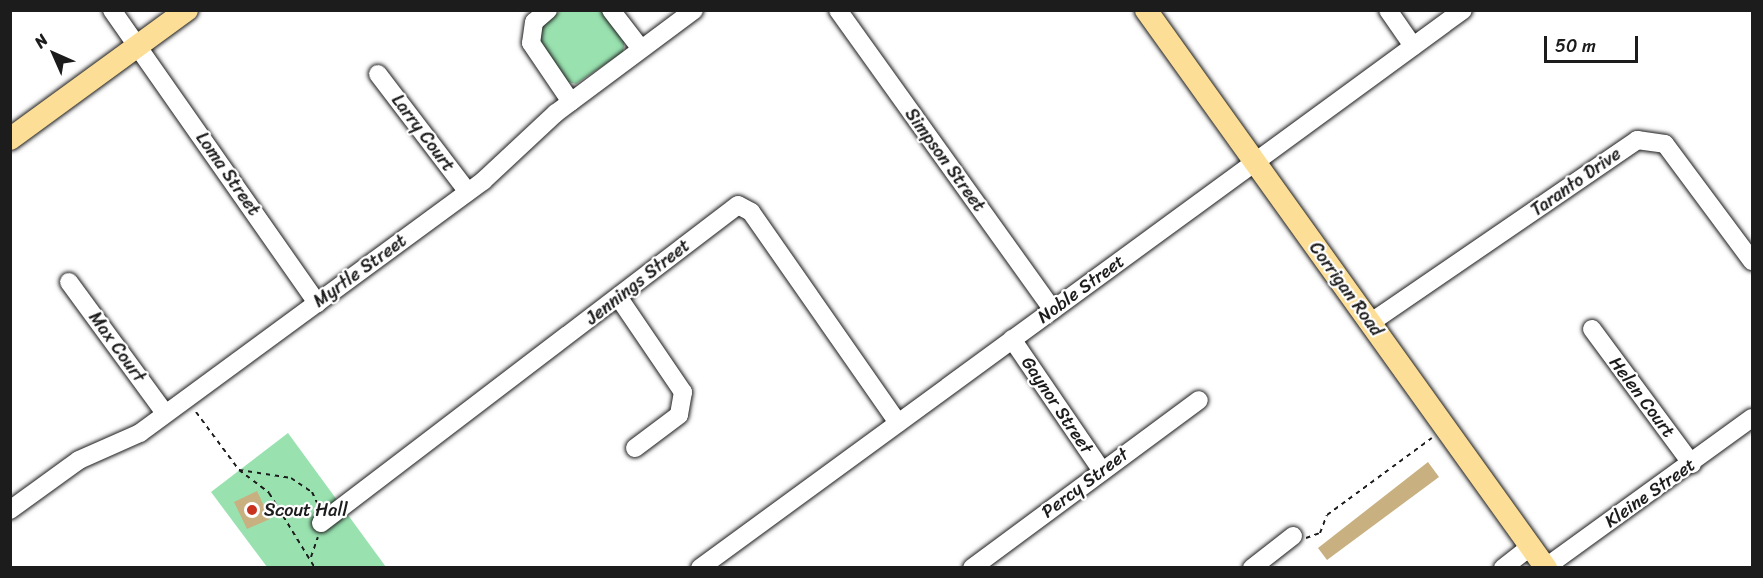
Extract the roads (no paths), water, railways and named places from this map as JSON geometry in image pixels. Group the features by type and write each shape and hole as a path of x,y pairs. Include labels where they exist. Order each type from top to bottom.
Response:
{"main road":[{"path":"10,139 187,10"},
{"name":"Corrigan Road","path":"1146,10 1546,567"}],"street":[{"name":"Loma Street","path":"112,10 139,45 317,303"},
{"path":"548,10 534,22 531,43 571,102"},
{"path":"611,10 641,49"},
{"name":"Myrtle Street","path":"10,510 79,460 140,433 165,412 186,399 468,192 571,102 694,10"},
{"name":"Simpson Street","path":"838,10 1053,310"},
{"path":"1388,10 1413,46"},
{"name":"Noble Street","path":"700,567 1463,10"},
{"name":"Larry Court","path":"378,74 468,192"},
{"name":"Taranto Drive","path":"1370,323 1637,140 1665,144 1752,261"},
{"name":"Jennings Street","path":"321,523 738,205 751,212 898,423"},
{"name":"Max Court","path":"69,282 165,412"},
{"path":"619,298 683,392 679,415 635,448"},
{"name":"Helen Court","path":"1592,329 1692,464"},
{"name":"Gaynor Street","path":"1012,339 1102,471"},
{"name":"Percy Street","path":"972,567 1199,400"},
{"name":"Kleine Street","path":"1546,567 1692,464 1752,418"},
{"path":"1251,567 1293,536"},
{"path":"1503,567 1531,546"}],"place":[{"name":"Scout Hall","path":"252,510"}]}
